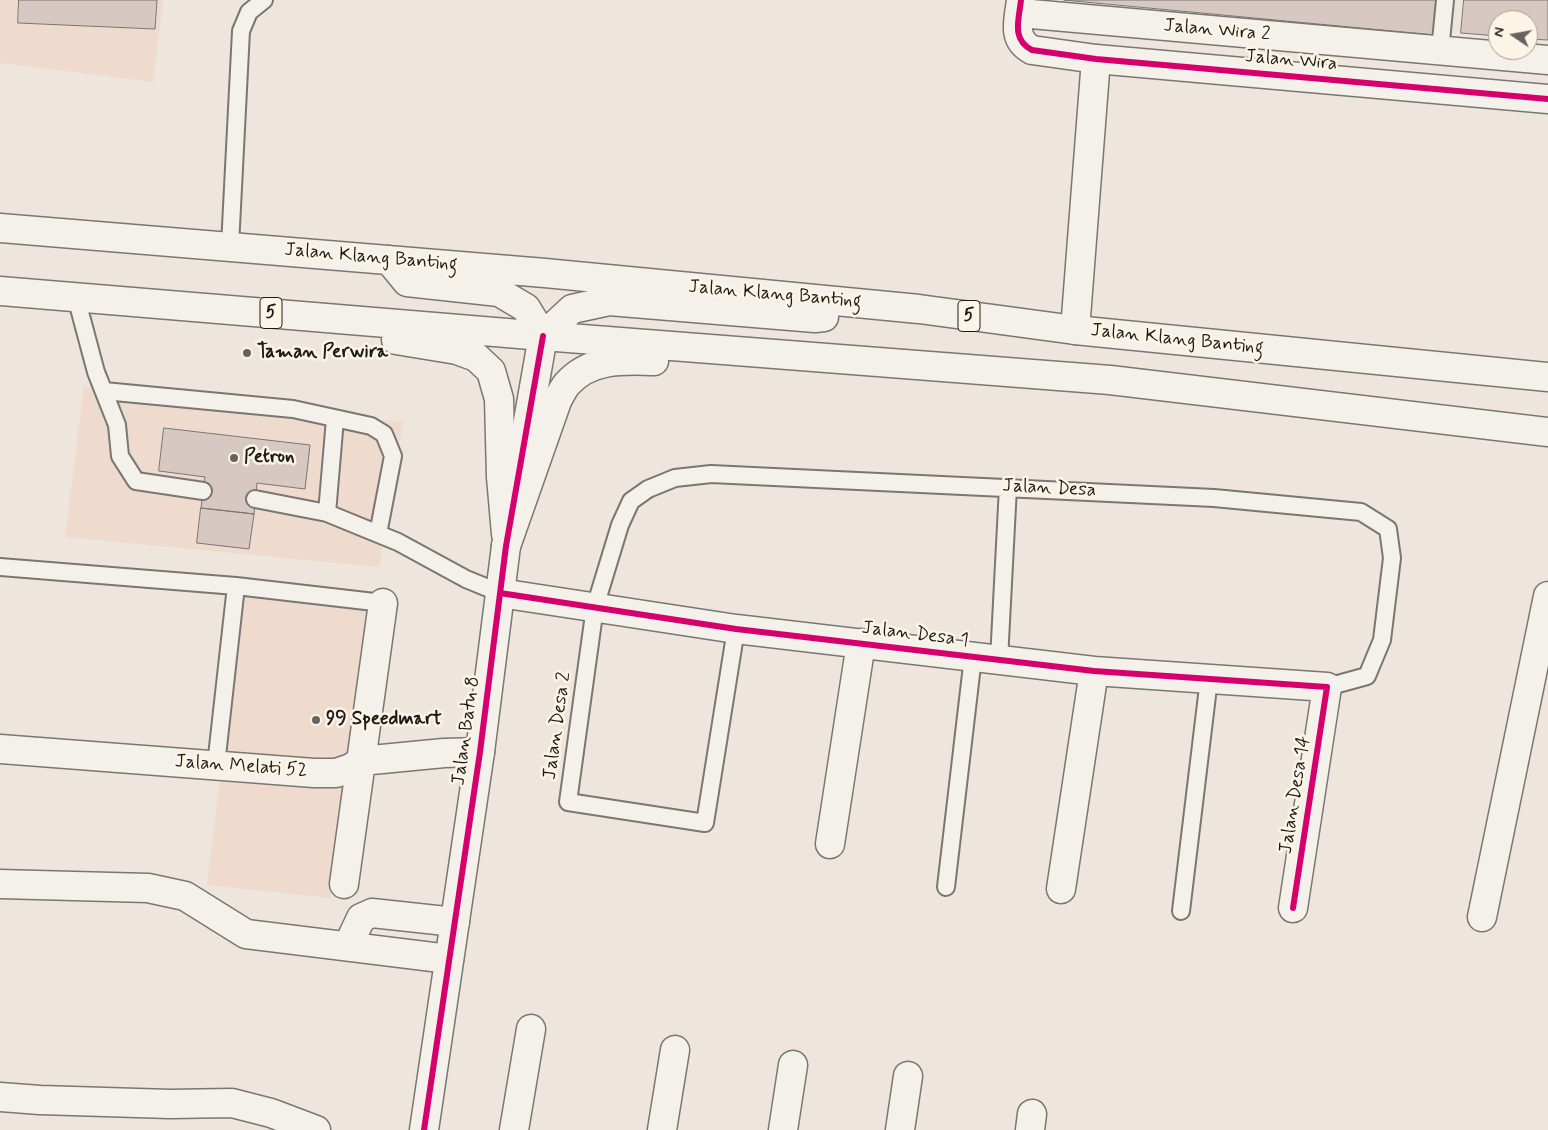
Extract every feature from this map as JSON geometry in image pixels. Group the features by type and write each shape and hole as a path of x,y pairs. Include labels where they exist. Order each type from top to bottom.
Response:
{"main road":[{"name":"Jalan Wira 2","path":"1032,50 1024,46 1017,32 1020,7 1440,51 1548,60"},
{"name":"Jalan Wira","path":"1032,50 1096,59 1548,99"},
{"path":"1076,330 1096,59"},
{"name":"Jalan Klang Banting","path":"0,228 389,260 919,309 1076,330 1548,377"},
{"path":"389,260 407,282 499,292 526,308 543,336 572,309 609,301 815,318 919,309"},
{"name":"5","path":"0,291 1110,380 1548,432"},
{"path":"181,306 457,350 476,357 491,371 499,398 501,477 506,546"},
{"name":"Jalan Batu 8","path":"424,1130 480,752 506,546 543,336"},
{"path":"506,546 557,400 567,384 582,372 600,362 626,360 936,366"},
{"name":"Jalan Desa 1","path":"500,593 736,629 1094,671 1328,687"},
{"path":"1482,917 1548,596"},
{"path":"344,884 383,603"},
{"path":"830,844 861,643"},
{"path":"1061,889 1094,671"},
{"name":"Jalan Desa 14","path":"1293,908 1328,687"},
{"name":"Jalan Melati 52","path":"0,749 216,764 280,771 336,773 351,768 361,761 444,753 480,752"},
{"path":"0,884 148,888 185,896 246,934 449,959"},
{"path":"353,946 353,935 360,918 372,913 455,922"},
{"path":"514,1130 531,1029"},
{"path":"662,1130 675,1050"},
{"path":"783,1130 793,1065"},
{"path":"900,1130 908,1076"},
{"path":"0,1097 170,1104 232,1103 271,1113 316,1130"}],"lane":[{"path":"230,246 242,31 249,12 264,0"},
{"path":"1440,51 1445,0"},
{"path":"76,297 96,372 117,425 120,456 136,481 203,491"},
{"path":"104,391 293,409 371,426 384,434 393,456 378,534"},
{"path":"327,513 335,419"},
{"name":"Jalan Desa","path":"595,607 620,524 631,501 648,489 675,478 711,474 1008,487 1214,498 1361,512 1388,529 1392,558 1382,640 1367,676 1328,687"},
{"path":"999,660 1008,487"},
{"path":"255,499 327,513 398,542 466,579 500,593"},
{"path":"0,567 236,586 383,603"},
{"path":"216,764 236,586"},
{"name":"Jalan Desa 2","path":"595,607 568,802 705,823 736,629"},
{"path":"946,887 973,657"},
{"path":"1181,911 1209,679"}],"shaded area":[{"path":"0,0 163,0 153,82 0,63"},
{"path":"84,386 403,422 379,567 65,537"},
{"path":"242,594 369,608 330,898 207,885"}],"building":[{"path":"19,0 157,0 155,29 18,23"},
{"path":"1064,0 1442,0 1439,35"},
{"path":"1464,0 1548,0 1548,40 1538,40 1538,10 1488,10 1488,35 1461,33"},
{"name":"Petron","path":"164,428 310,445 305,489 257,483 254,514 201,508 205,477 159,471"},
{"path":"201,508 254,514 249,549 197,543"}],"cycle path":[{"path":"1021,0 1018,22 1019,35 1025,46 1032,50 1096,59 1548,99"},
{"path":"424,1130 480,752 506,546 543,336"},
{"path":"500,593 736,629 1094,671 1327,687 1293,908"}],"place":[{"name":"Taman Perwira","path":"247,353"},
{"name":"Petron","path":"234,458"},
{"name":"99 Speedmart","path":"316,720"}]}
